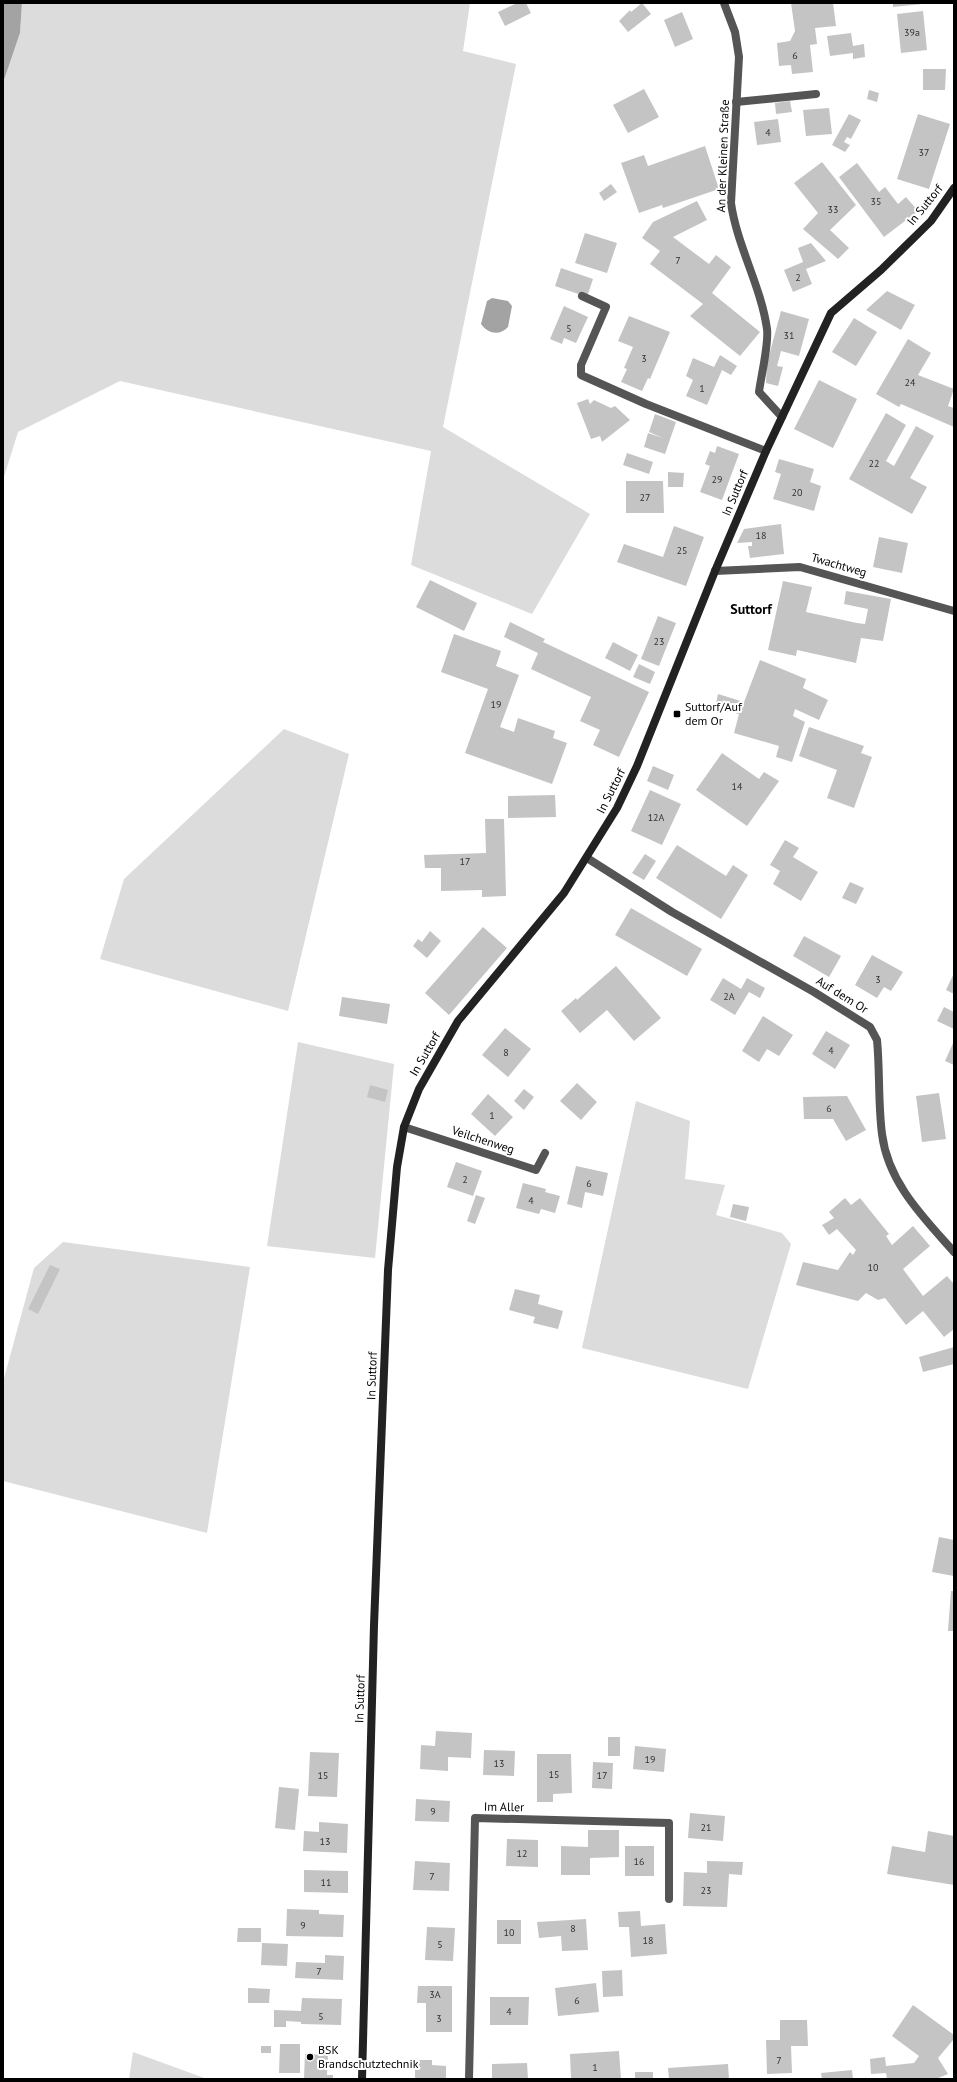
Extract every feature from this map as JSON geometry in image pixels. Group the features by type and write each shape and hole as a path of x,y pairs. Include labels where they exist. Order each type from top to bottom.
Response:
{"main road":[{"name":"In Suttorf","path":"362,2079 374,1625 388,1270 397,1167 404,1127 419,1089 458,1021 564,893 617,808 637,766 715,571 766,451 831,313 881,270 931,221 954,188"}],"street":[{"name":"An der Kleinen Straße","path":"724,3 739,46 731,203 733,219 763,310 767,331 759,392 782,417"},
{"path":"736,102 816,94"},
{"path":"582,296 606,307 581,365 581,375 646,404 766,451"},
{"name":"Twachtweg","path":"715,571 800,566 954,611"},
{"name":"Auf dem Or","path":"587,858 672,912 814,992 870,1027 877,1040 882,1136 894,1173 913,1206 954,1252"},
{"name":"Veilchenweg","path":"404,1127 536,1170 545,1153"},
{"name":"Im Aller","path":"470,2079 475,1818 669,1822 669,1899"}],"shaded area":[{"path":"3,3 22,3 20,33 3,83"},
{"path":"22,3 470,3 463,51 516,64 443,427 590,514 532,614 411,565 431,451 120,381 18,432 3,480 3,83 20,33"},
{"path":"492,298 508,301 512,306 508,327 498,333 487,330 481,324 487,301"},
{"path":"284,729 349,754 288,1011 100,959 124,879"},
{"path":"298,1042 394,1064 375,1258 267,1246"},
{"path":"636,1101 690,1121 685,1179 725,1185 716,1215 782,1233 791,1244 748,1389 582,1348"},
{"path":"63,1242 250,1267 207,1533 3,1481 3,1382 34,1268"},
{"path":"133,2052 207,2079 129,2079"}],"building":[{"path":"517,3 526,3 531,13 505,26 498,12"},
{"path":"642,3 651,14 628,32 619,21 630,10 631,12"},
{"path":"791,3 833,3 836,26 815,28 817,44 810,45 813,72 792,74 791,65 779,66 777,43 790,41 795,31"},
{"path":"893,3 921,3 922,4 893,7"},
{"path":"923,11 927,50 901,53 897,14"},
{"path":"682,12 693,39 675,47 664,20"},
{"path":"851,33 853,46 864,44 865,57 853,59 853,53 830,56 827,36"},
{"path":"923,69 946,69 945,90 923,90"},
{"path":"644,89 659,117 628,133 613,105"},
{"path":"869,90 879,93 877,102 867,99"},
{"path":"790,101 792,112 776,114 775,103"},
{"path":"829,108 832,134 806,136 803,110"},
{"path":"849,114 861,120 851,139 847,137 844,142 850,145 845,152 832,145"},
{"path":"918,114 950,124 929,189 897,179"},
{"path":"778,119 781,142 757,145 754,122"},
{"path":"705,146 719,189 663,208 662,205 639,213 621,163 644,155 648,166"},
{"path":"822,162 856,205 830,230 849,248 838,259 803,229 818,213 794,183"},
{"path":"857,163 879,192 885,187 898,204 906,197 918,211 884,237 839,177"},
{"path":"611,184 617,192 604,201 599,193"},
{"path":"697,201 707,220 673,237 709,264 716,255 731,267 712,293 760,332 740,356 690,316 703,304 650,264 660,251 642,238 653,222"},
{"path":"585,233 617,243 607,273 575,263"},
{"path":"811,243 826,261 806,269 812,284 793,292 784,270 803,262 798,248"},
{"path":"561,268 593,279 587,297 555,286"},
{"path":"887,291 915,305 901,330 866,310"},
{"path":"564,306 588,317 576,343 564,338 562,344 550,339"},
{"path":"781,311 809,319 799,356 781,351 777,366 783,367 778,386 766,383 767,363"},
{"path":"629,316 670,332 650,379 648,378 642,391 621,382 627,369 624,368 633,347 618,341"},
{"path":"854,318 877,332 856,366 832,352"},
{"path":"908,339 931,353 918,375 954,389 948,406 954,408 954,427 901,404 899,407 876,394"},
{"path":"720,355 737,366 731,375 722,370 707,405 686,396 693,380 686,376 693,358 714,367"},
{"path":"819,380 857,399 833,448 794,429"},
{"path":"588,399 590,404 594,400 611,408 615,406 630,420 602,442 600,436 591,439 577,403"},
{"path":"886,413 906,425 886,461 894,466 916,426 934,436 910,478 927,487 912,514 849,479"},
{"path":"655,414 676,422 665,454 644,447 648,433 663,438 649,432"},
{"path":"717,446 739,454 722,500 700,492 710,466 705,464 710,451 715,453"},
{"path":"627,453 653,462 649,474 623,465"},
{"path":"779,459 814,469 810,482 821,486 814,511 773,499 781,474 775,472"},
{"path":"668,472 684,473 683,487 668,487"},
{"path":"626,481 663,481 664,513 626,513"},
{"path":"781,524 784,554 750,558 748,546 752,546 752,542 737,543 744,529"},
{"path":"674,526 704,537 686,586 617,562 624,544 663,557"},
{"path":"879,537 908,543 902,573 873,567"},
{"path":"430,580 477,603 464,631 416,607"},
{"path":"783,581 812,587 806,612 857,623 865,624 868,609 844,604 846,591 891,599 883,641 861,638 856,663 797,650 796,656 768,650"},
{"path":"658,616 676,623 659,666 641,659"},
{"path":"510,622 545,639 543,642 649,692 619,757 593,745 600,730 580,721 591,697 531,669 538,653 504,637"},
{"path":"454,634 501,651 496,666 519,675 500,727 514,732 518,718 555,731 553,738 567,743 552,784 465,753 488,689 441,672"},
{"path":"613,642 638,655 630,671 605,658"},
{"path":"760,660 806,679 803,688 828,700 819,720 795,709 793,716 805,722 792,762 776,757 779,746 734,733 739,714 715,708 718,694 744,702"},
{"path":"639,664 655,672 650,684 633,677"},
{"path":"809,727 864,746 861,753 872,757 854,808 827,798 837,770 799,756"},
{"path":"722,753 759,779 764,772 779,781 747,826 696,790"},
{"path":"653,766 674,775 668,790 647,781"},
{"path":"650,790 681,804 662,845 631,831"},
{"path":"555,795 556,817 508,818 508,796"},
{"path":"485,819 504,819 506,896 482,897 482,890 441,891 441,868 425,868 424,855 486,853"},
{"path":"785,840 799,848 793,857 818,872 801,901 773,884 780,871 770,865"},
{"path":"677,845 726,876 733,865 748,875 721,919 656,878"},
{"path":"645,854 656,861 644,880 632,873"},
{"path":"850,882 864,888 856,904 842,898"},
{"path":"631,908 702,949 687,976 615,935"},
{"path":"483,927 507,948 449,1015 425,993"},
{"path":"430,931 441,941 427,958 413,946 418,939 422,942"},
{"path":"804,936 841,956 829,977 793,956"},
{"path":"872,955 903,972 891,991 884,987 877,998 855,985"},
{"path":"616,966 661,1018 634,1041 607,1010 580,1033 561,1011 576,998 577,1000"},
{"path":"954,973 954,994 946,990"},
{"path":"723,978 741,989 747,978 765,988 760,998 749,992 735,1015 710,1000"},
{"path":"342,997 390,1004 387,1024 339,1016"},
{"path":"944,1007 954,1012 954,1029 937,1021"},
{"path":"763,1016 793,1035 779,1056 767,1049 759,1062 742,1051"},
{"path":"505,1028 531,1049 508,1077 482,1055"},
{"path":"826,1031 850,1045 835,1069 812,1054"},
{"path":"954,1041 954,1065 945,1061"},
{"path":"577,1083 597,1102 581,1120 560,1101"},
{"path":"370,1085 388,1090 385,1102 367,1097"},
{"path":"524,1089 534,1097 524,1110 514,1101"},
{"path":"939,1093 946,1139 922,1142 916,1096"},
{"path":"488,1094 513,1117 495,1136 471,1114"},
{"path":"847,1096 866,1130 846,1141 833,1119 804,1119 803,1097"},
{"path":"456,1162 482,1171 473,1196 447,1187"},
{"path":"576,1166 608,1173 603,1196 585,1192 582,1208 567,1204"},
{"path":"523,1183 546,1189 545,1192 560,1196 555,1213 541,1209 539,1214 516,1208"},
{"path":"476,1195 485,1198 475,1224 467,1221"},
{"path":"845,1198 851,1205 860,1198 889,1234 886,1236 892,1245 913,1226 930,1246 903,1269 923,1296 947,1276 954,1284 954,1329 944,1337 923,1311 906,1325 885,1298 878,1300 866,1293 858,1301 796,1285 803,1262 838,1270 850,1252 853,1255 856,1250 837,1229 829,1235 822,1225 834,1218 829,1212"},
{"path":"733,1204 749,1207 746,1221 730,1217"},
{"path":"50,1265 60,1269 38,1314 28,1309"},
{"path":"515,1289 540,1295 538,1304 563,1311 558,1329 533,1323 535,1317 509,1310"},
{"path":"954,1347 954,1364 923,1372 919,1357"},
{"path":"939,1537 954,1540 954,1576 932,1572"},
{"path":"951,1591 954,1591 954,1631 948,1631"},
{"path":"436,1731 472,1733 471,1758 448,1757 448,1771 420,1769 421,1745 435,1746"},
{"path":"608,1737 620,1737 620,1756 608,1756"},
{"path":"635,1746 666,1749 664,1772 633,1769"},
{"path":"484,1750 515,1751 514,1776 483,1775"},
{"path":"310,1752 339,1753 337,1797 308,1796"},
{"path":"537,1754 571,1754 572,1793 553,1794 553,1802 537,1802"},
{"path":"593,1762 613,1763 612,1789 592,1788"},
{"path":"279,1787 299,1789 295,1830 275,1828"},
{"path":"416,1799 450,1801 449,1822 415,1821"},
{"path":"690,1813 725,1816 723,1841 688,1838"},
{"path":"319,1822 348,1824 347,1853 303,1851 304,1831 319,1832"},
{"path":"588,1830 619,1830 619,1857 590,1858 590,1875 561,1875 561,1846 588,1847"},
{"path":"928,1831 954,1836 954,1885 887,1874 892,1846 925,1852"},
{"path":"507,1839 538,1840 538,1867 506,1866"},
{"path":"625,1846 654,1846 654,1876 625,1876"},
{"path":"415,1861 450,1863 449,1891 413,1890"},
{"path":"707,1861 743,1862 742,1875 729,1874 727,1907 683,1906 684,1872 707,1873"},
{"path":"304,1870 348,1871 348,1893 304,1892"},
{"path":"287,1909 319,1910 319,1914 344,1915 343,1937 286,1936"},
{"path":"640,1911 641,1926 665,1924 667,1954 631,1957 629,1927 619,1927 618,1912"},
{"path":"586,1919 588,1950 562,1951 561,1936 539,1938 537,1922"},
{"path":"497,1920 521,1920 521,1944 497,1944"},
{"path":"427,1927 455,1928 453,1961 425,1960"},
{"path":"238,1928 261,1928 261,1942 237,1942"},
{"path":"262,1943 288,1944 287,1966 261,1965"},
{"path":"325,1955 344,1956 343,1980 295,1978 296,1962 325,1963"},
{"path":"622,1970 623,1996 603,1997 602,1971"},
{"path":"596,1983 599,2012 558,2016 555,1988"},
{"path":"418,1986 452,1986 452,2032 426,2032 426,2003 417,2003"},
{"path":"248,1988 270,1989 269,2003 248,2003"},
{"path":"490,1997 529,1997 528,2025 490,2025"},
{"path":"302,1998 342,1999 341,2025 301,2024 301,2022 286,2021 286,2027 274,2027 274,2010 301,2011"},
{"path":"913,2005 954,2035 954,2039 938,2058 948,2074 936,2079 887,2079 886,2073 871,2074 870,2059 885,2057 886,2066 914,2063 919,2056 892,2036"},
{"path":"780,2020 807,2020 808,2046 791,2046 792,2073 767,2074 766,2040 780,2040"},
{"path":"280,2044 300,2044 300,2073 279,2073"},
{"path":"261,2046 271,2046 271,2053 261,2053"},
{"path":"619,2051 621,2079 571,2079 570,2054"},
{"path":"305,2054 328,2055 327,2075 333,2075 333,2079 304,2079"},
{"path":"415,2060 432,2060 432,2065 446,2066 446,2079 415,2079"},
{"path":"527,2063 528,2079 492,2079 492,2064"},
{"path":"728,2064 729,2079 669,2079 668,2068"},
{"path":"852,2070 853,2079 822,2079 821,2073"},
{"path":"635,2072 653,2072 653,2079 635,2079"}],"place":[{"name":"Suttorf/Auf dem Or","path":"677,714"},
{"name":"BSK Brandschutztechnik","path":"310,2057"}],"district":[{"name":"Suttorf","path":"751,609"}]}
